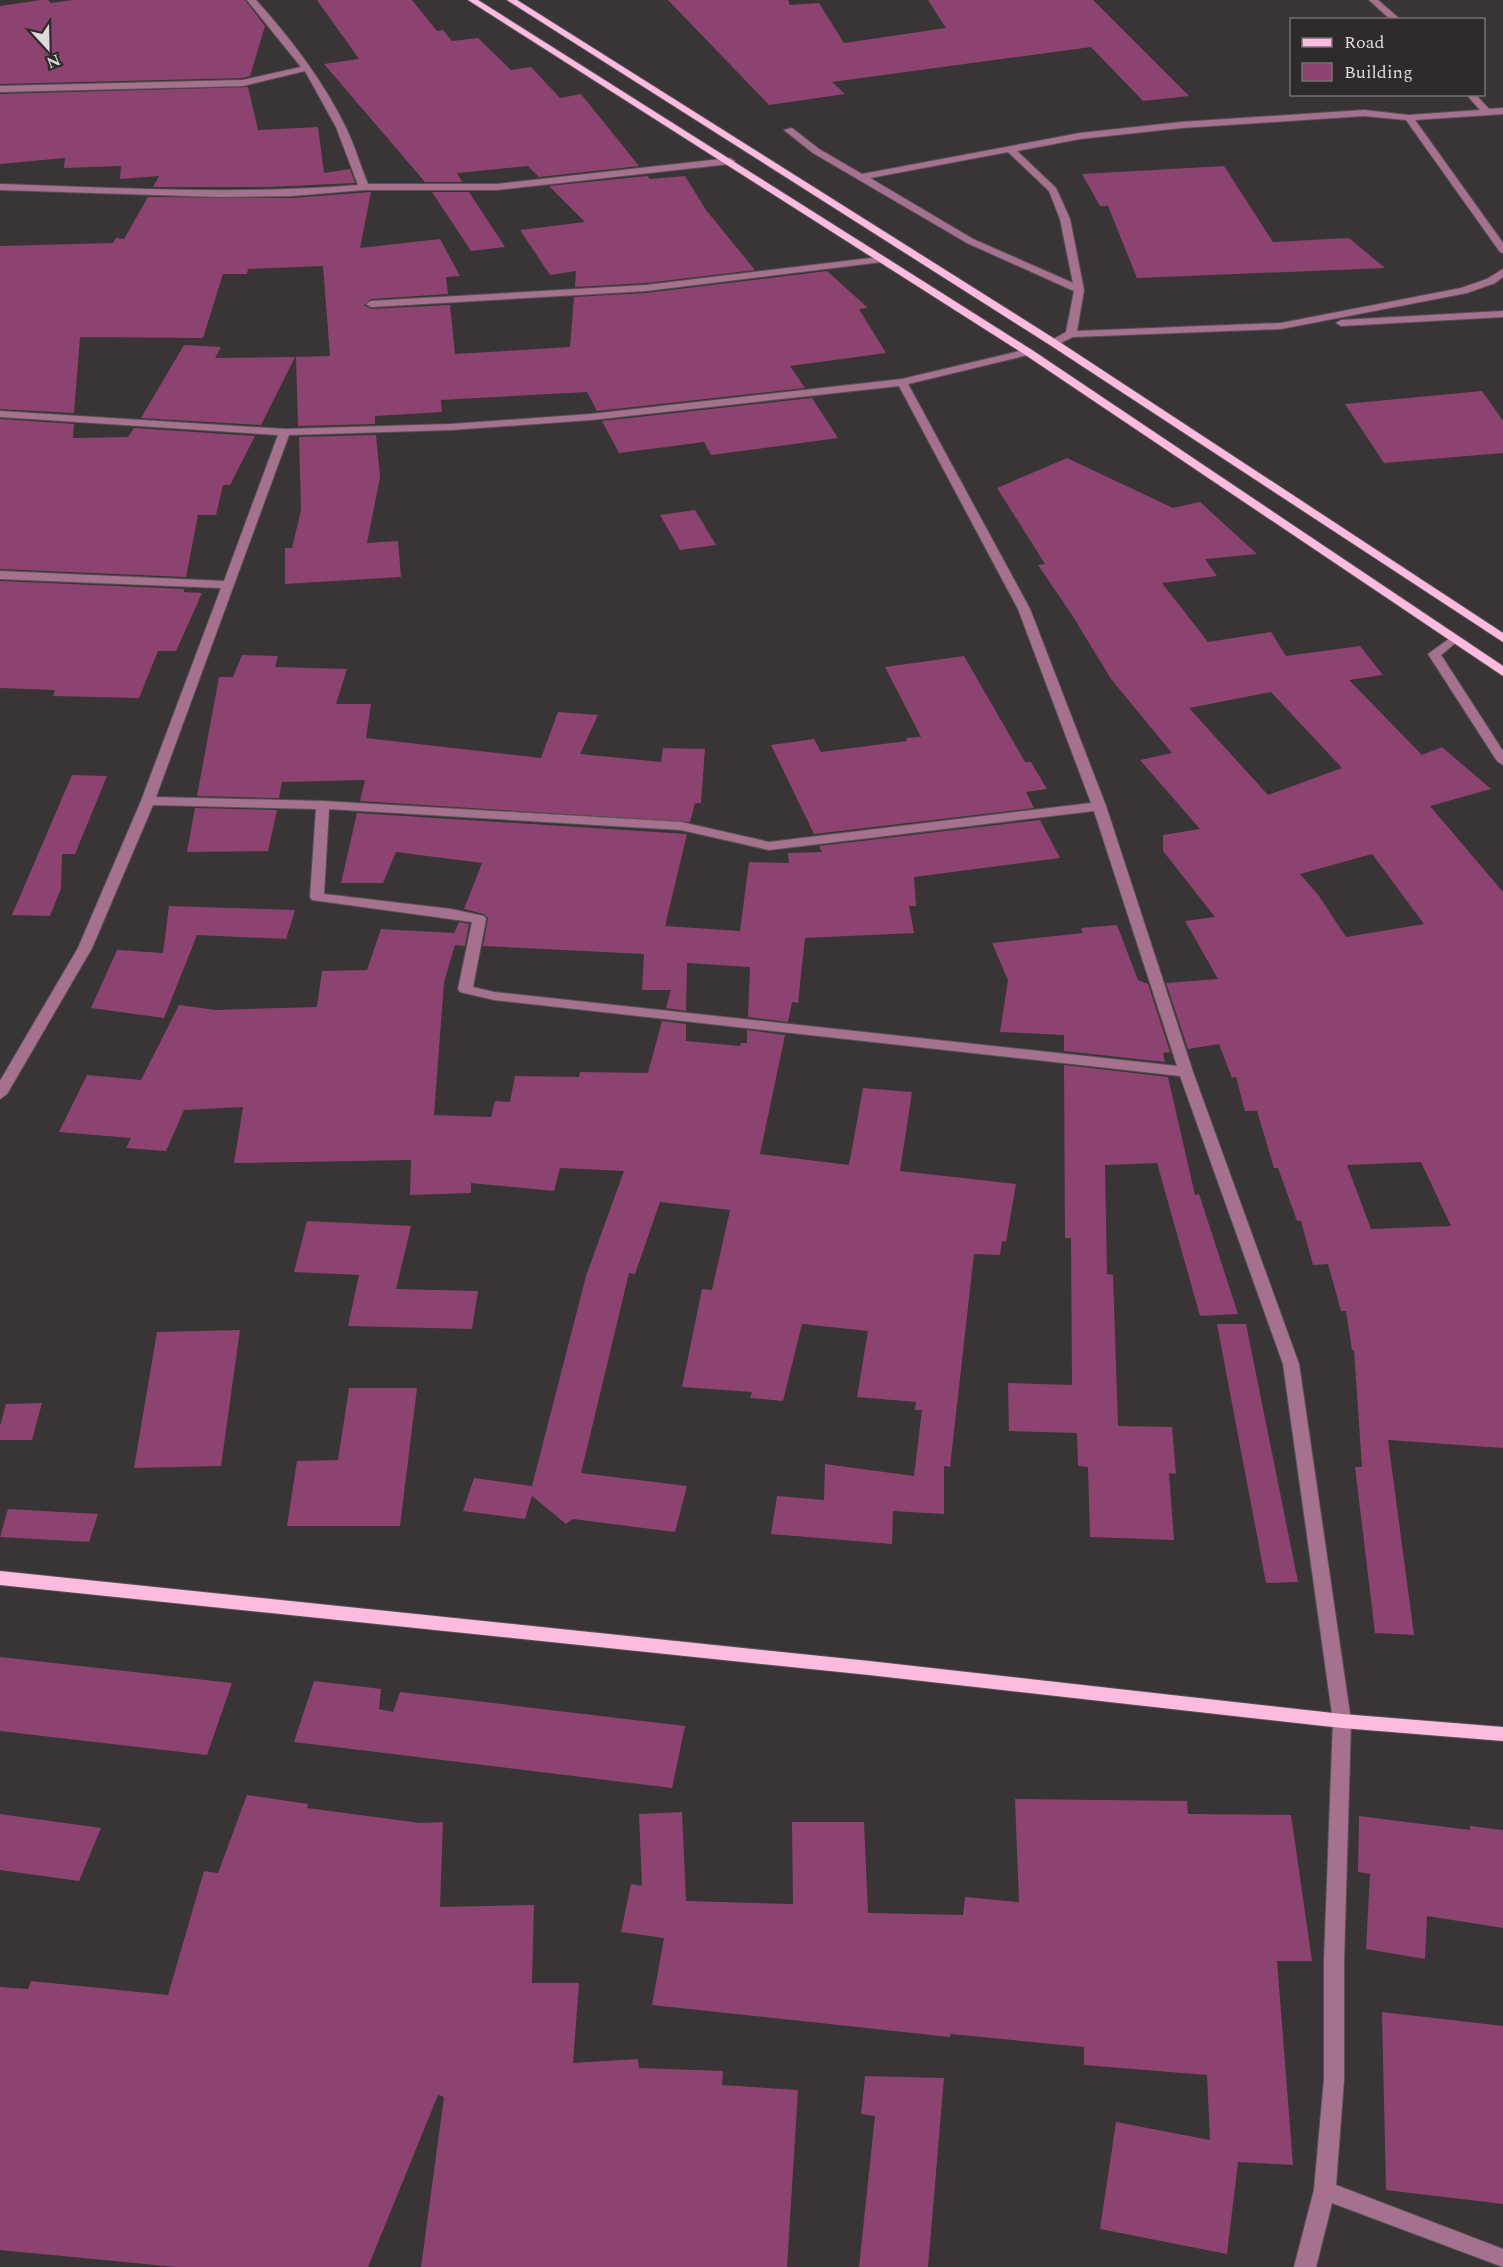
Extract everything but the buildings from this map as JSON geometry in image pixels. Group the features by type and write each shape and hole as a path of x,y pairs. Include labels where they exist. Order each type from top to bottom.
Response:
{"main road":[{"path":"472,0 730,161 879,260 1028,352 1503,672"},
{"path":"512,0 1054,344 1503,638"},
{"path":"0,1578 869,1668 1342,1721 1503,1734"}],"street":[{"path":"251,0 280,31 307,68 341,126 364,187"},
{"path":"1373,0 1395,18"},
{"path":"0,89 243,83 307,68"},
{"path":"1472,96 1487,112"},
{"path":"862,177 1080,136 1181,125 1364,113 1409,118 1503,111"},
{"path":"1409,118 1503,250"},
{"path":"789,130 816,151 970,241 1079,290"},
{"path":"1011,149 1015,156 1053,190 1065,219 1079,290 1071,334"},
{"path":"1,188 292,194 364,187 496,187 730,161"},
{"path":"371,304 646,288 879,260"},
{"path":"1281,326 1463,291 1491,280 1503,272"},
{"path":"1054,344 1071,334 1503,314"},
{"path":"0,414 285,432 451,427 591,417 902,381 1028,352"},
{"path":"902,381 1024,609 1099,806 1186,1072 1291,1364 1342,1721 1334,1961 1334,2079 1325,2190 1305,2267"},
{"path":"0,1094 85,948 148,801 226,585 285,432"},
{"path":"0,576 226,585"},
{"path":"1453,640 1434,654 1503,761"},
{"path":"148,801 323,805 681,826 769,846 1099,806"},
{"path":"323,805 317,897 451,913 479,919 465,989 517,999 1186,1072"},
{"path":"1325,2190 1503,2259"}]}
